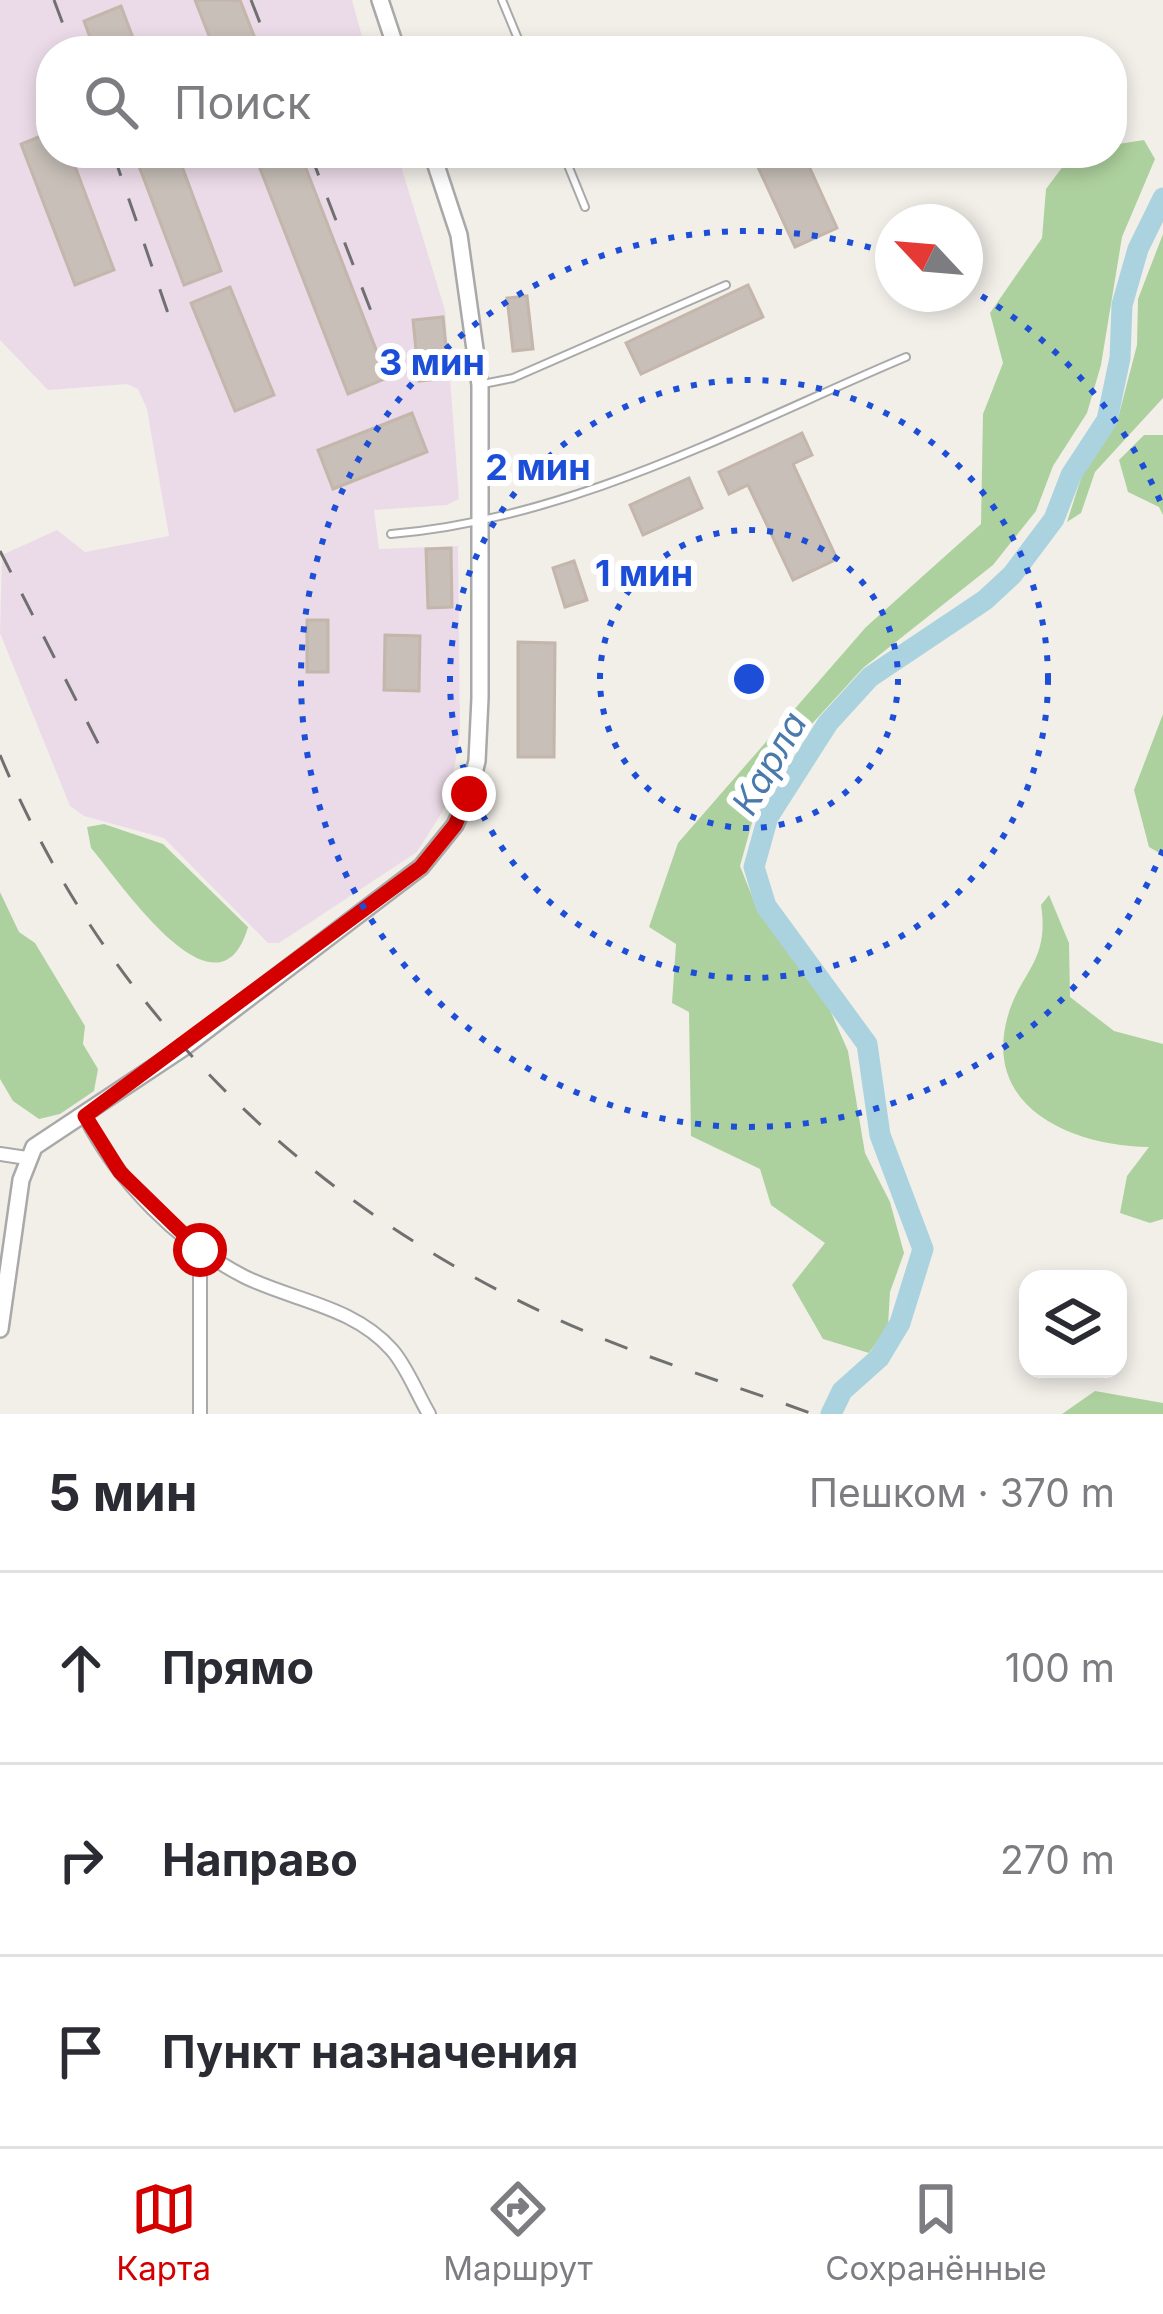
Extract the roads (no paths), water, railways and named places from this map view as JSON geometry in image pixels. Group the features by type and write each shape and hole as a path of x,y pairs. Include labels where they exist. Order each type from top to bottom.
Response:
{"street":[{"path":"380,0 392,36"},
{"path":"0,1329 27,1158 47,1136 85,1116 421,867 455,825 469,794 477,761 483,518 480,385 459,235 437,168"},
{"path":"85,1116 120,1172 200,1250 248,1278 320,1301 392,1349 429,1414"},
{"path":"0,1154 27,1158"},
{"path":"200,1250 200,1414"}],"lane":[{"path":"502,0 517,36"},
{"path":"569,168 585,207"},
{"path":"480,385 514,378 726,284"},
{"path":"392,534 453,529 574,498 906,357"}],"waterway":[{"name":"Карла","path":"831,1414 842,1391 879,1358 900,1323 923,1249 880,1135 867,1044 766,906 754,867 768,817 828,723 870,677 985,600 1012,575 1054,519 1071,475 1107,420 1120,358 1122,305 1138,249 1163,198"}],"railway":[{"path":"54,0 67,36"},
{"path":"251,0 265,36"},
{"path":"118,168 170,319"},
{"path":"316,168 376,324"},
{"path":"0,551 102,751"},
{"path":"0,755 44,848 97,935 157,1016 224,1090 298,1158 379,1218 465,1272 557,1319 813,1414"}]}
